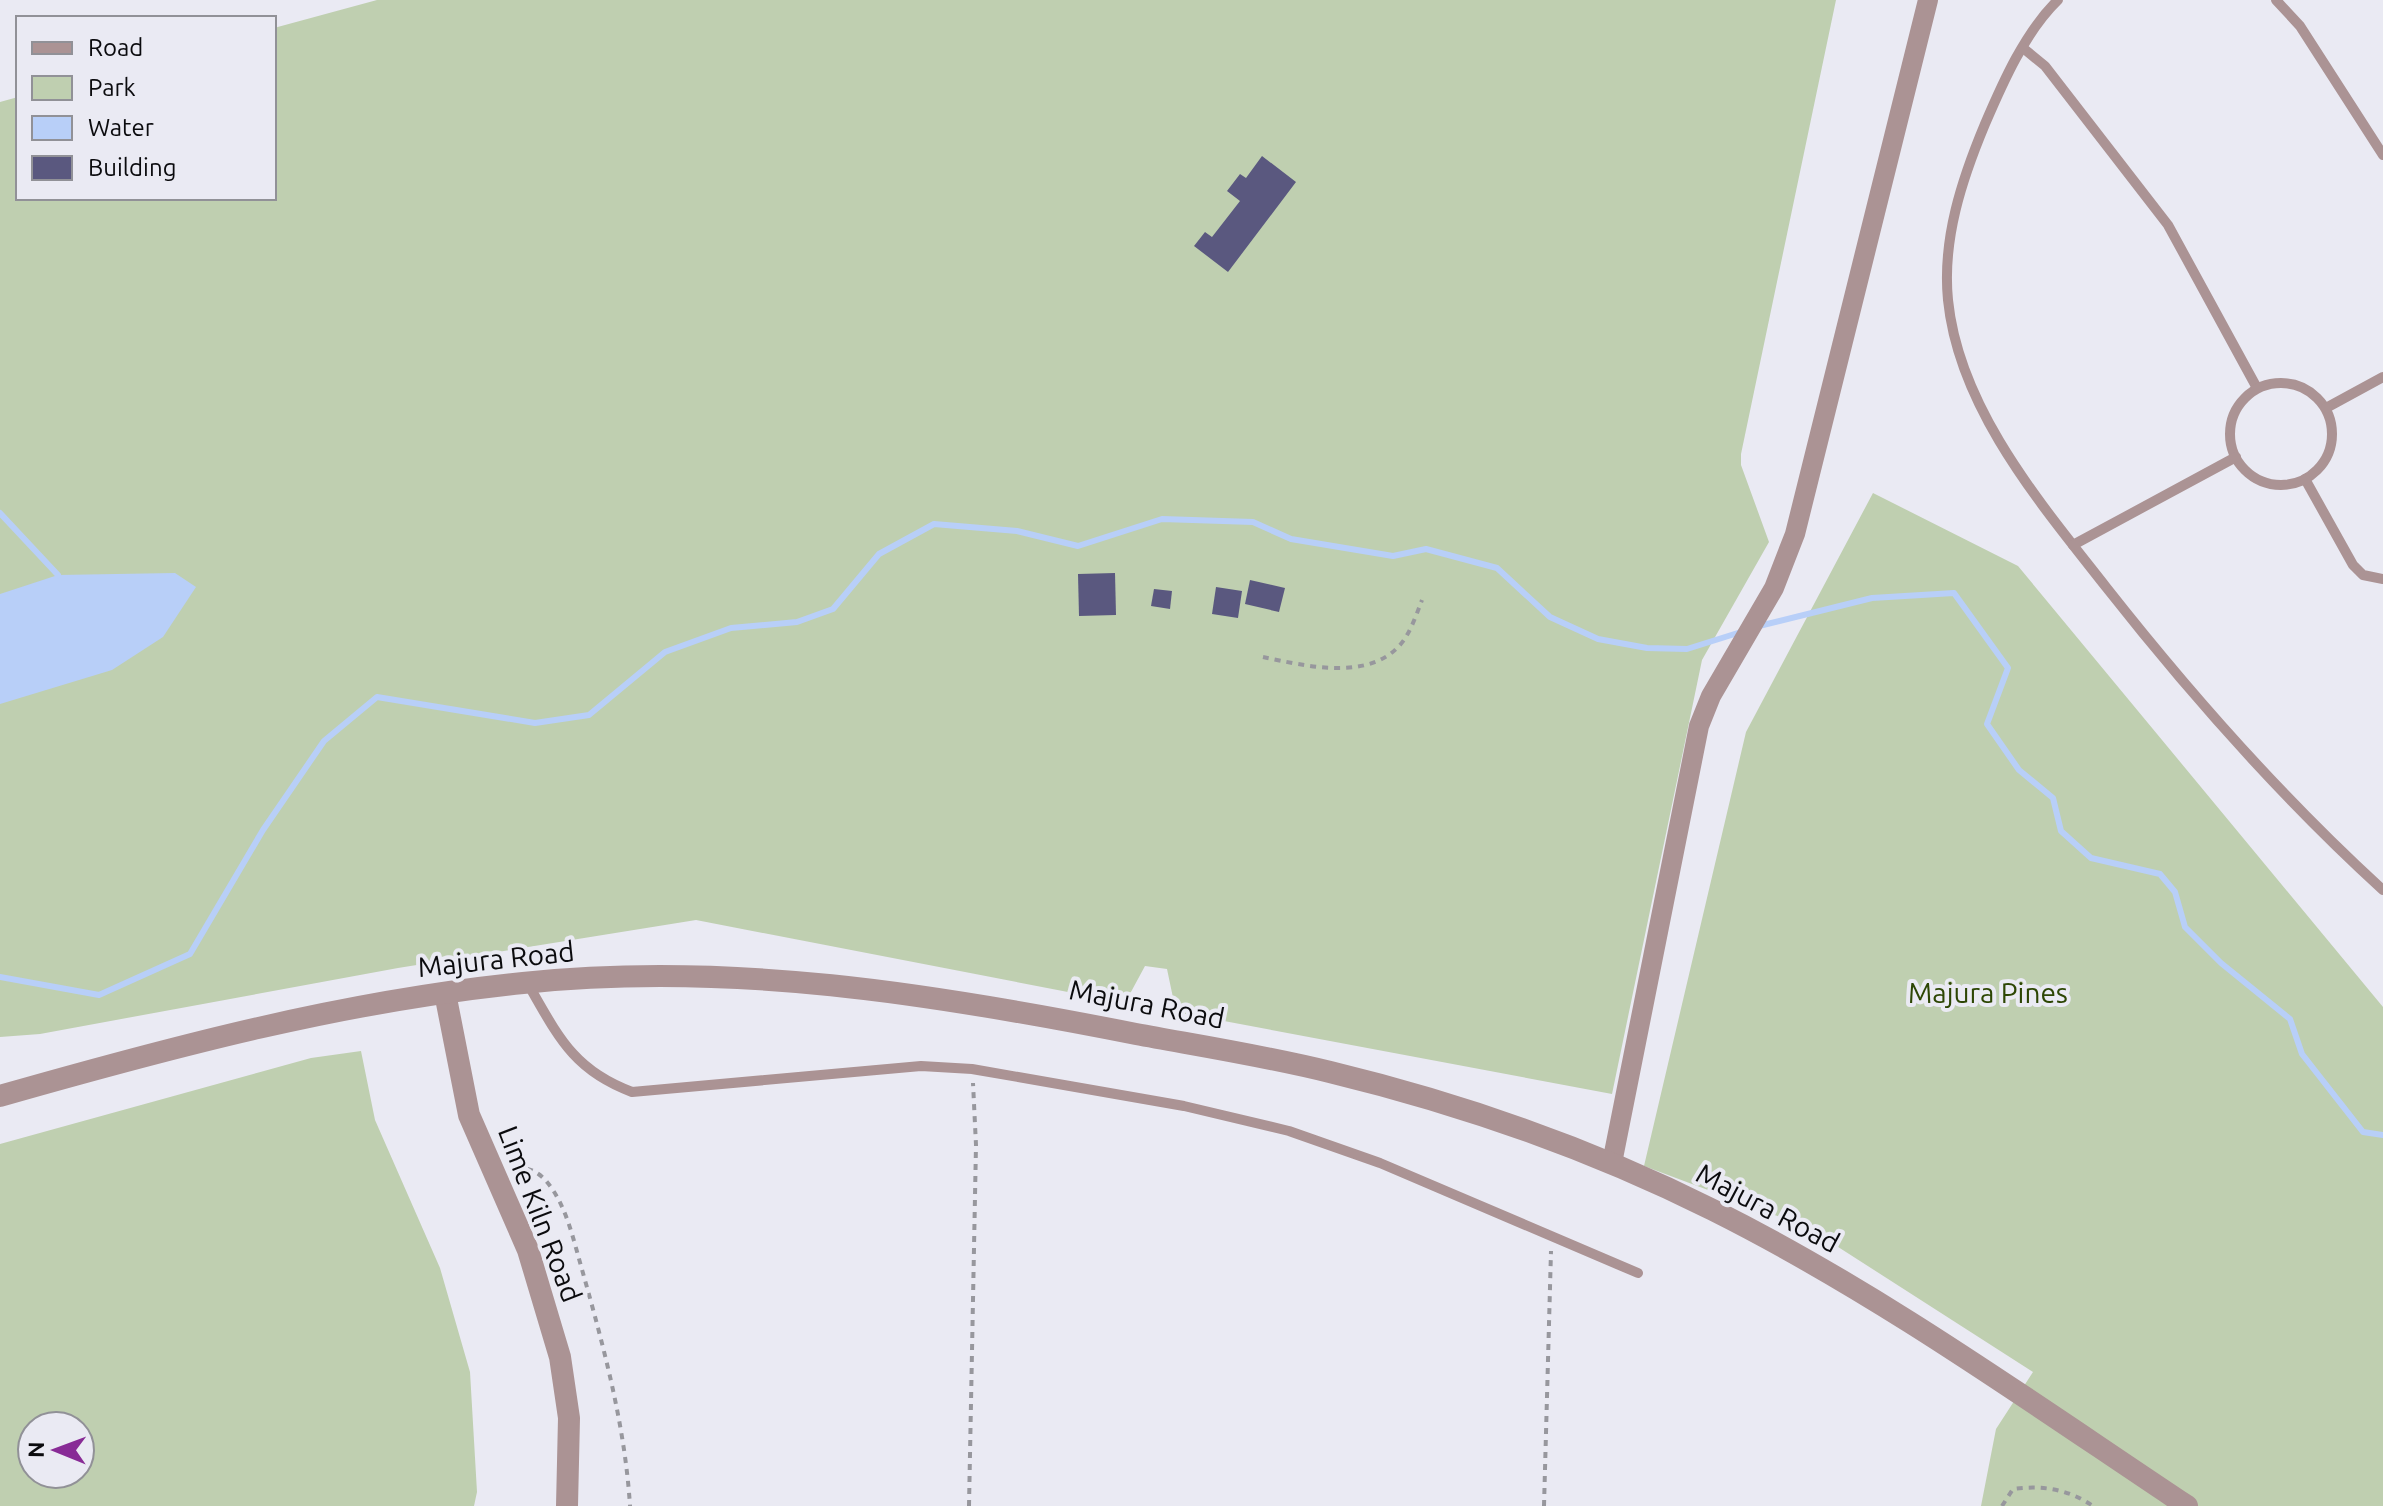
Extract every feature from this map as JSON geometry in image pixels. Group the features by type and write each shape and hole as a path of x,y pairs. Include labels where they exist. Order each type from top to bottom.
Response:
{"street":[{"path":"1612,1163 1699,726 1711,696 1774,588 1795,534 1928,0"},
{"name":"Majura Road","path":"0,1096 246,1029 339,1008 527,982 735,977 936,997 1324,1070 1515,1126 1612,1163 1804,1257 1973,1363 2187,1506"},
{"name":"Lime Kiln Road","path":"445,993 461,1088 528,1250 560,1357 569,1418 567,1506"}],"lane":[{"path":"2058,0 2023,48 1989,114 1962,187 1950,238 1948,300 1964,368 1984,413 2073,545 2170,668 2263,772 2383,890"},
{"path":"2276,0 2300,26 2383,155"},
{"path":"2023,48 2045,66 2168,225 2257,388"},
{"path":"2326,408 2383,377"},
{"path":"2286,383 2302,386 2326,408 2332,435 2330,448 2316,472 2305,479 2272,484 2256,479 2236,457 2231,425 2243,399 2257,388 2286,383"},
{"path":"2073,545 2236,457"},
{"path":"2305,479 2353,565 2363,575 2383,579"},
{"path":"527,982 560,1040 599,1079 632,1092 921,1066 972,1069 1184,1106 1289,1131 1380,1163 1638,1273"}],"path":[{"path":"1263,657 1311,668 1346,668 1381,660 1403,641 1422,600"},
{"path":"969,1506 976,1145 972,1069"},
{"path":"495,1175 509,1168 537,1172 560,1203 598,1324 624,1452 630,1506"},
{"path":"1544,1506 1551,1236"},
{"path":"2002,1506 2013,1489 2032,1487 2056,1488 2093,1506"}],"green space":[{"path":"377,0 1836,0 1741,454 1741,465 1769,542 1702,660 1612,1094 1176,1012 1167,969 1145,966 1125,1003 696,920 398,968 40,1034 0,1037 0,102 16,98 16,200 276,200 276,27"},
{"name":"Majura Pines","path":"1873,493 2018,566 2383,1007 2383,1506 1981,1506 1996,1429 2033,1372 1807,1227 1644,1166 1746,732"},
{"path":"361,1051 375,1120 440,1268 470,1372 477,1492 474,1506 0,1506 0,1144 311,1058"}],"water":[{"path":"175,573 196,587 163,637 112,670 0,704 0,594 58,575"}],"building":[{"path":"1262,156 1296,182 1228,272 1194,246 1205,232 1212,237 1240,201 1227,191 1240,174 1246,178"},
{"path":"1115,573 1116,615 1079,616 1078,574"},
{"path":"1250,580 1285,588 1279,612 1245,604"},
{"path":"1216,587 1242,591 1238,618 1212,614"},
{"path":"1154,589 1172,591 1170,609 1151,606"}],"waterway":[{"path":"0,513 58,575"},
{"path":"0,977 99,995 190,954 263,830 324,741 377,697 535,723 589,715 665,652 731,628 797,622 833,609 879,554 934,524 1017,531 1078,546 1162,519 1253,522 1291,539 1393,556 1426,549 1497,568 1550,617 1598,639 1647,648 1687,649 1741,632"},
{"path":"1759,626 1872,598 1954,593 2008,668 1987,724 2019,770 2053,798 2061,831 2091,858 2160,874 2175,892 2185,927 2221,963 2290,1019 2302,1054 2363,1132 2383,1135"}]}
